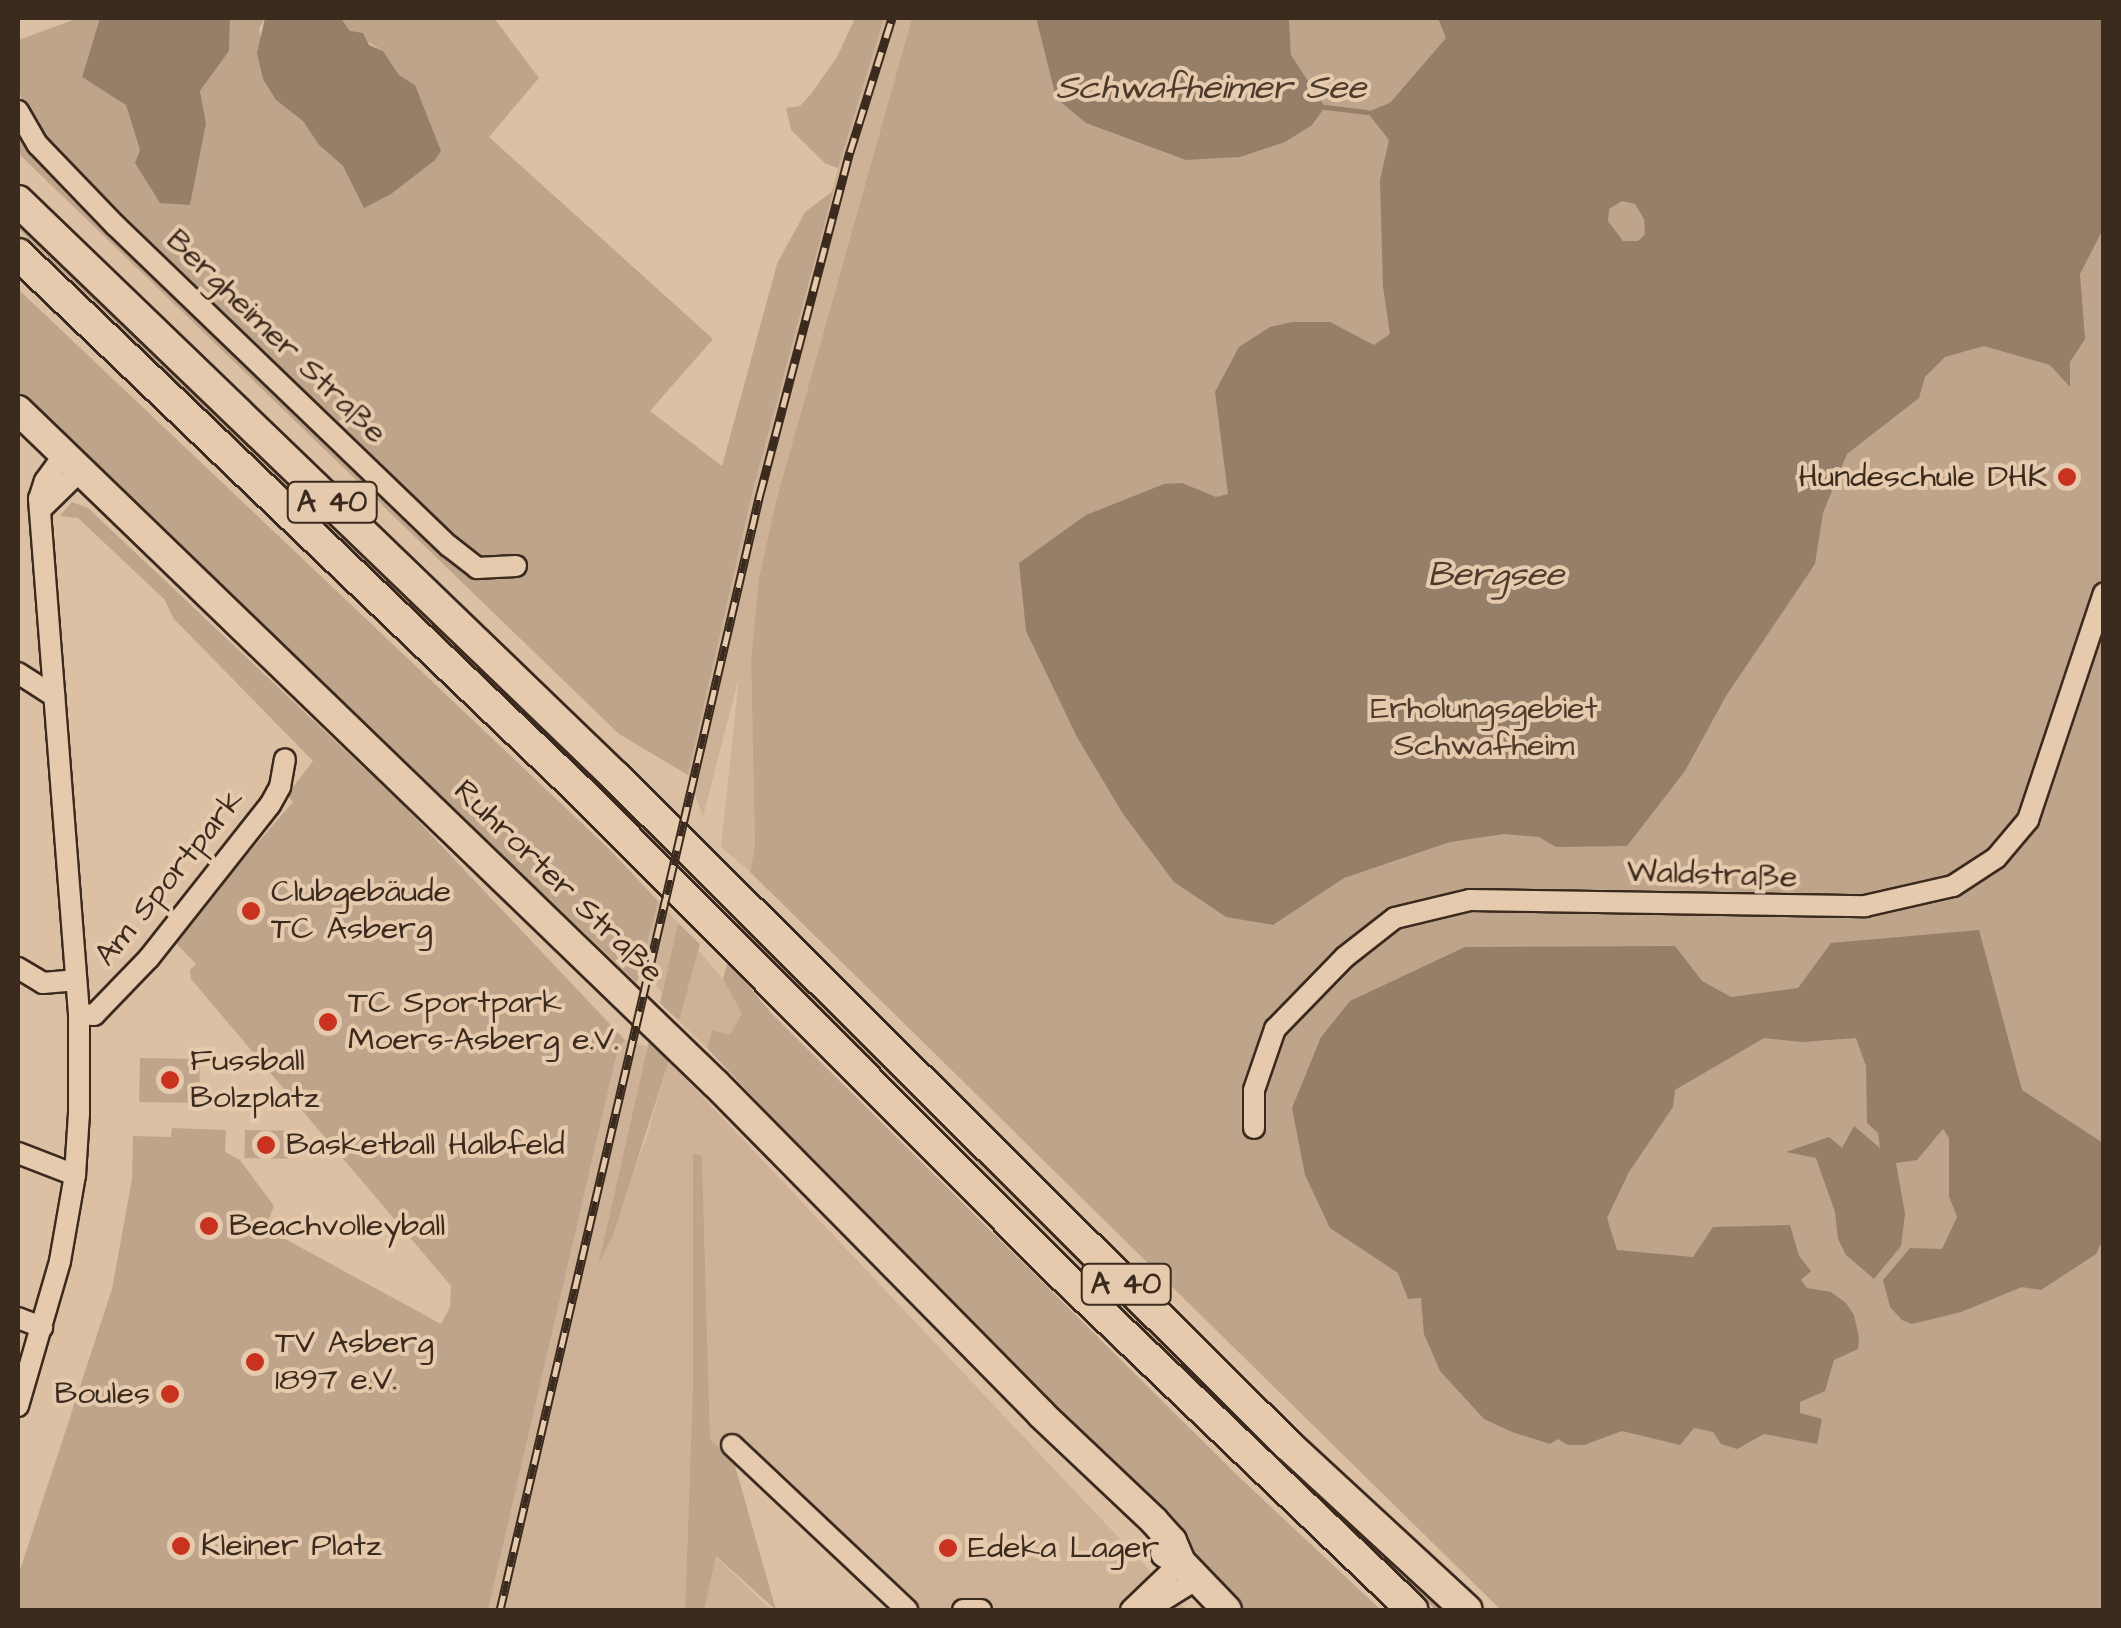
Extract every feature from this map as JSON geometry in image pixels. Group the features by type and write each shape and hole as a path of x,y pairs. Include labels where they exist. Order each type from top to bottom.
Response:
{"highway":[{"name":"A 40","path":"18,201 616,777 1288,1445 1468,1610"},
{"name":"A 40","path":"18,254 582,793 1061,1274 1412,1610"}],"main road":[{"name":"Ruhrorter Straße","path":"18,410 716,1084 1041,1414 1154,1521 1172,1541 1189,1571 1227,1610"}],"street":[{"name":"Bergheimer Straße","path":"18,112 38,145 116,226 449,546 476,568 516,566"},
{"path":"18,1406 42,1328 75,1175 79,1014 40,510 72,463"},
{"name":"Waldstraße","path":"1254,1128 1254,1090 1275,1029 1345,957 1395,918 1470,900 1865,906 1953,886 1996,858 2028,820 2104,594"},
{"path":"18,672 54,696"},
{"name":"Am Sportpark","path":"79,1014 94,1015 150,958 270,805 280,787 285,759"},
{"path":"18,968 42,983 75,980"},
{"path":"18,1153 75,1175"},
{"path":"18,1318 42,1328"},
{"path":"732,1445 906,1610"},
{"path":"1132,1610 1189,1571"},
{"path":"1147,1610 1189,1571"},
{"path":"963,1610 981,1610"}],"shaded area":[{"path":"884,18 912,18 776,501 759,578 751,661 755,846 750,872 721,847 739,677 703,817 688,775 752,494 838,168"},
{"path":"658,901 678,923 662,994 642,963"},
{"path":"698,950 723,979 743,1012 730,1035 712,1031 707,1048 679,1021"},
{"path":"625,1040 648,1047 598,1263 646,1139 669,1061 1187,1610 892,1610 710,1439 702,1156 693,1154 693,1384 685,1610 488,1610 618,1048"},
{"path":"715,1556 771,1610 704,1610"}],"green space":[{"path":"18,18 19,40 78,18 100,18 82,77 126,104 140,150 206,123 200,91 229,51 230,18 265,18 259,29 276,100 304,121 319,145 343,166 415,85 399,75 383,51 350,31 341,18 494,18 539,78 489,137 713,339 650,411 722,466 777,264 805,212 833,191 752,494 688,775 619,734 18,153 18,114 22,104 18,79"},
{"path":"855,18 884,18 838,168 826,164 791,130 786,108 800,106 811,94 837,57"},
{"name":"Erholungsgebiet Schwafheim","path":"912,18 1036,18 1056,98 1291,55 1289,18 2103,18 2103,1610 1501,1610 750,872 755,846 751,661 759,578 776,501"},
{"path":"18,221 669,848 668,857 18,228"},
{"path":"18,289 610,850 658,901 637,983 18,394"},
{"path":"72,502 88,508 402,804 625,1040 618,1048 488,1610 18,1610 18,1576 112,1289 132,1179 133,1136 171,1137 172,1128 226,1130 225,1152 240,1160 274,1206 265,1228 441,1324 450,1307 451,1286 191,979 190,970 196,964 173,940 293,802 287,795 313,761 174,619 164,599 78,518 60,516"},
{"path":"739,918 1447,1610 1436,1610 1210,1395 738,925"},
{"path":"678,923 700,944 679,1021 660,1003"},
{"path":"728,961 771,1013 1238,1476 1381,1610 1245,1610 971,1329 707,1048 712,1030 730,1035 742,1013 723,979"},
{"path":"649,1041 669,1061 613,1235 598,1265"},
{"name":"Fussball Bolzplatz","path":"140,1058 200,1059 199,1103 139,1102"},
{"name":"Basketball Halbfeld","path":"245,1130 288,1131 288,1159 245,1158"},
{"path":"693,1154 702,1155 710,1439 734,1462 776,1610 716,1556 704,1610 685,1610 693,1384"}],"water":[{"path":"100,18 230,18 229,51 200,91 206,123 190,205 160,203 135,163 140,150 126,105 82,77"},
{"path":"265,18 341,18 350,31 363,33 369,45 383,51 399,75 415,85 441,151 435,160 391,194 364,208 343,166 319,145 303,121 276,100 263,79 257,53"},
{"name":"Schwafheimer See","path":"1036,18 1289,18 1291,55 1325,107 1312,125 1285,142 1240,157 1186,160 1086,123 1056,98"},
{"name":"Bergsee","path":"1438,18 2103,18 2103,229 2080,274 2085,339 2070,362 2070,387 2050,365 1984,346 1945,357 1925,377 1919,398 1847,454 1823,513 1815,564 1726,696 1685,771 1627,846 1556,847 1539,837 1504,834 1450,842 1344,878 1273,925 1226,917 1174,882 1123,814 1077,737 1026,631 1019,563 1086,515 1164,484 1182,483 1216,497 1228,494 1215,392 1239,347 1270,327 1292,322 1330,322 1374,345 1390,334 1383,287 1380,180 1389,140 1367,112 1390,103 1446,38","holes":["1622,201 1635,204 1644,219 1645,234 1638,241 1623,241 1608,221 1609,209"]},
{"path":"1979,930 2022,1090 2103,1143 2103,1239 2096,1254 2041,1290 2022,1287 1961,1312 1912,1324 1902,1320 1890,1307 1883,1280 1910,1248 1942,1249 1957,1217 1949,1196 1949,1138 1943,1129 1917,1160 1896,1163 1905,1214 1901,1246 1874,1279 1846,1255 1838,1239 1835,1212 1816,1158 1786,1152 1829,1137 1842,1148 1854,1126 1880,1148 1878,1133 1867,1123 1866,1066 1856,1038 1802,1042 1764,1038 1675,1090 1673,1107 1629,1172 1607,1218 1617,1250 1693,1257 1713,1227 1790,1225 1799,1256 1811,1271 1801,1280 1807,1288 1831,1292 1846,1303 1854,1315 1859,1338 1858,1349 1834,1360 1825,1391 1800,1402 1800,1413 1822,1419 1817,1444 1764,1434 1737,1449 1721,1444 1713,1432 1694,1428 1680,1445 1622,1431 1584,1445 1568,1445 1558,1439 1550,1444 1484,1419 1440,1371 1424,1334 1421,1298 1408,1299 1398,1273 1330,1228 1305,1175 1292,1108 1321,1037 1350,1001 1465,947 1675,946 1702,981 1731,997 1798,988 1831,943"}],"waterway":[{"path":"1325,107 1367,112"}],"railway":[{"path":"500,1610 760,494 850,152 892,18"}],"place":[{"name":"Hundeschule DHK","path":"2067,477"},
{"name":"Clubgebäude TC Asberg","path":"251,911"},
{"name":"TC Sportpark Moers-Asberg e.V.","path":"328,1022"},
{"name":"Fussball Bolzplatz","path":"170,1080"},
{"name":"Basketball Halbfeld","path":"266,1145"},
{"name":"Beachvolleyball","path":"209,1226"},
{"name":"TV Asberg 1897 e.V.","path":"255,1362"},
{"name":"Boules","path":"170,1394"},
{"name":"Kleiner Platz","path":"181,1546"},
{"name":"Edeka Lager","path":"948,1548"}]}
